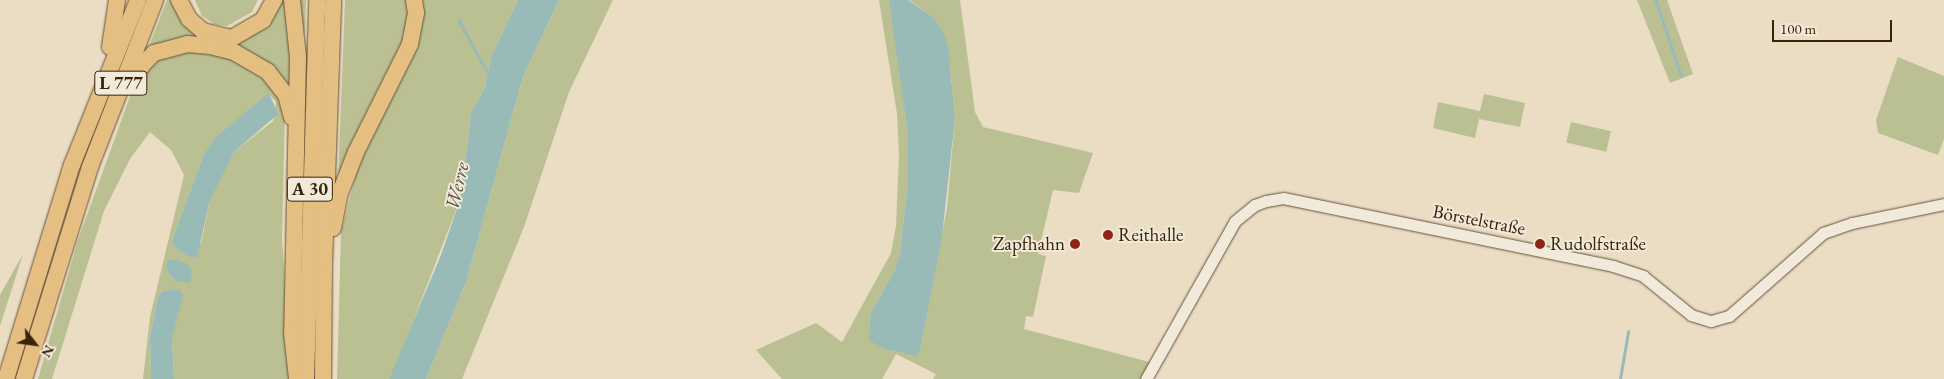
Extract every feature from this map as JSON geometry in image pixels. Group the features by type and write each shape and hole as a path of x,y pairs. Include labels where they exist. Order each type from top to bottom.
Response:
{"highway":[{"path":"72,165 76,140 113,35 117,0"},
{"name":"L 777","path":"6,379 72,165 138,0"},
{"name":"L 777","path":"24,379 90,167 155,0"},
{"path":"180,0 189,19 204,31 232,38 263,20 274,0"},
{"path":"292,0 298,57 292,333 297,379"},
{"name":"A 30","path":"306,379 317,0"},
{"name":"A 30","path":"323,379 322,337 334,0"},
{"path":"322,337 328,319 333,228 340,193 356,152 410,44 416,13 414,0"},
{"path":"90,167 101,157 134,74 154,53 188,44 234,52 254,61 277,81 292,116 291,177 294,185"}],"street":[{"name":"Börstelstraße","path":"1146,379 1235,221 1255,205 1266,200 1283,198 1613,266 1643,276 1691,315 1711,321 1729,316 1810,243 1842,225 1943,204"}],"green space":[{"path":"167,0 174,0 230,43 278,0 288,0 292,21 291,97 229,48 145,56"},
{"path":"195,0 258,0 252,12 227,26 214,24 202,16"},
{"path":"296,0 306,0 305,34 303,34"},
{"path":"345,0 409,0 410,28 338,182"},
{"path":"421,0 518,0 491,57 485,87 471,113 461,197 396,366 389,379 337,379 341,232 359,162"},
{"path":"559,0 613,0 569,92 524,227 462,379 426,379 466,282 523,77"},
{"path":"879,0 890,0 908,135 908,180 900,253 894,272 871,312 920,351 947,208 955,118 950,65 933,17 909,0 960,0 975,112 983,127 1093,153 1079,193 1053,190 1038,254 1046,256 1033,317 1026,316 1024,329 1153,363 1144,379 933,379 936,374 896,354 882,379 782,379 756,350 816,323 842,342 891,253 896,226 899,155 897,114"},
{"path":"1637,0 1667,0 1693,74 1670,83"},
{"path":"181,51 210,53 248,63 276,90 285,111 282,239 291,379 174,379 172,338 179,289 162,291 158,297 150,336 151,379 143,379 150,317 184,175 171,150 150,132 130,159 104,211 52,379 38,379 78,240 133,88 159,58","holes":["269,94 276,102 273,121 234,152 220,176 210,200 201,244 172,241 203,156"]},
{"path":"1898,57 1944,76 1944,139 1938,155 1878,133 1876,120"},
{"path":"1484,94 1525,103 1520,127 1479,119 1475,138 1433,128 1438,102 1480,111"},
{"path":"1571,122 1611,131 1606,152 1566,142"},
{"path":"23,254 0,326 0,295"}],"water":[{"path":"518,0 559,0 523,77 466,282 426,379 389,379 441,255 461,197 471,113 485,87 491,57"},
{"path":"889,0 908,0 933,17 943,32 948,45 955,118 942,237 920,351 916,356 882,348 869,340 871,312 894,272 900,253 908,180 908,135"},
{"path":"269,93 278,114 234,152 210,200 197,258 186,255 175,247 172,241 203,156 215,138"},
{"path":"175,259 186,263 192,271 190,283 176,281 169,274 166,266 168,260"},
{"path":"179,289 183,295 172,338 174,379 151,379 150,336 158,297 162,291"}],"waterway":[{"path":"1656,0 1681,75"},
{"path":"459,20 488,73"},
{"path":"1620,379 1628,332"}],"place":[{"name":"Reithalle","path":"1108,235"},
{"name":"Zapfhahn","path":"1075,244"},
{"name":"Rudolfstraße","path":"1540,244"}],"water label":[{"name":"Werre","path":"457,186"}]}
